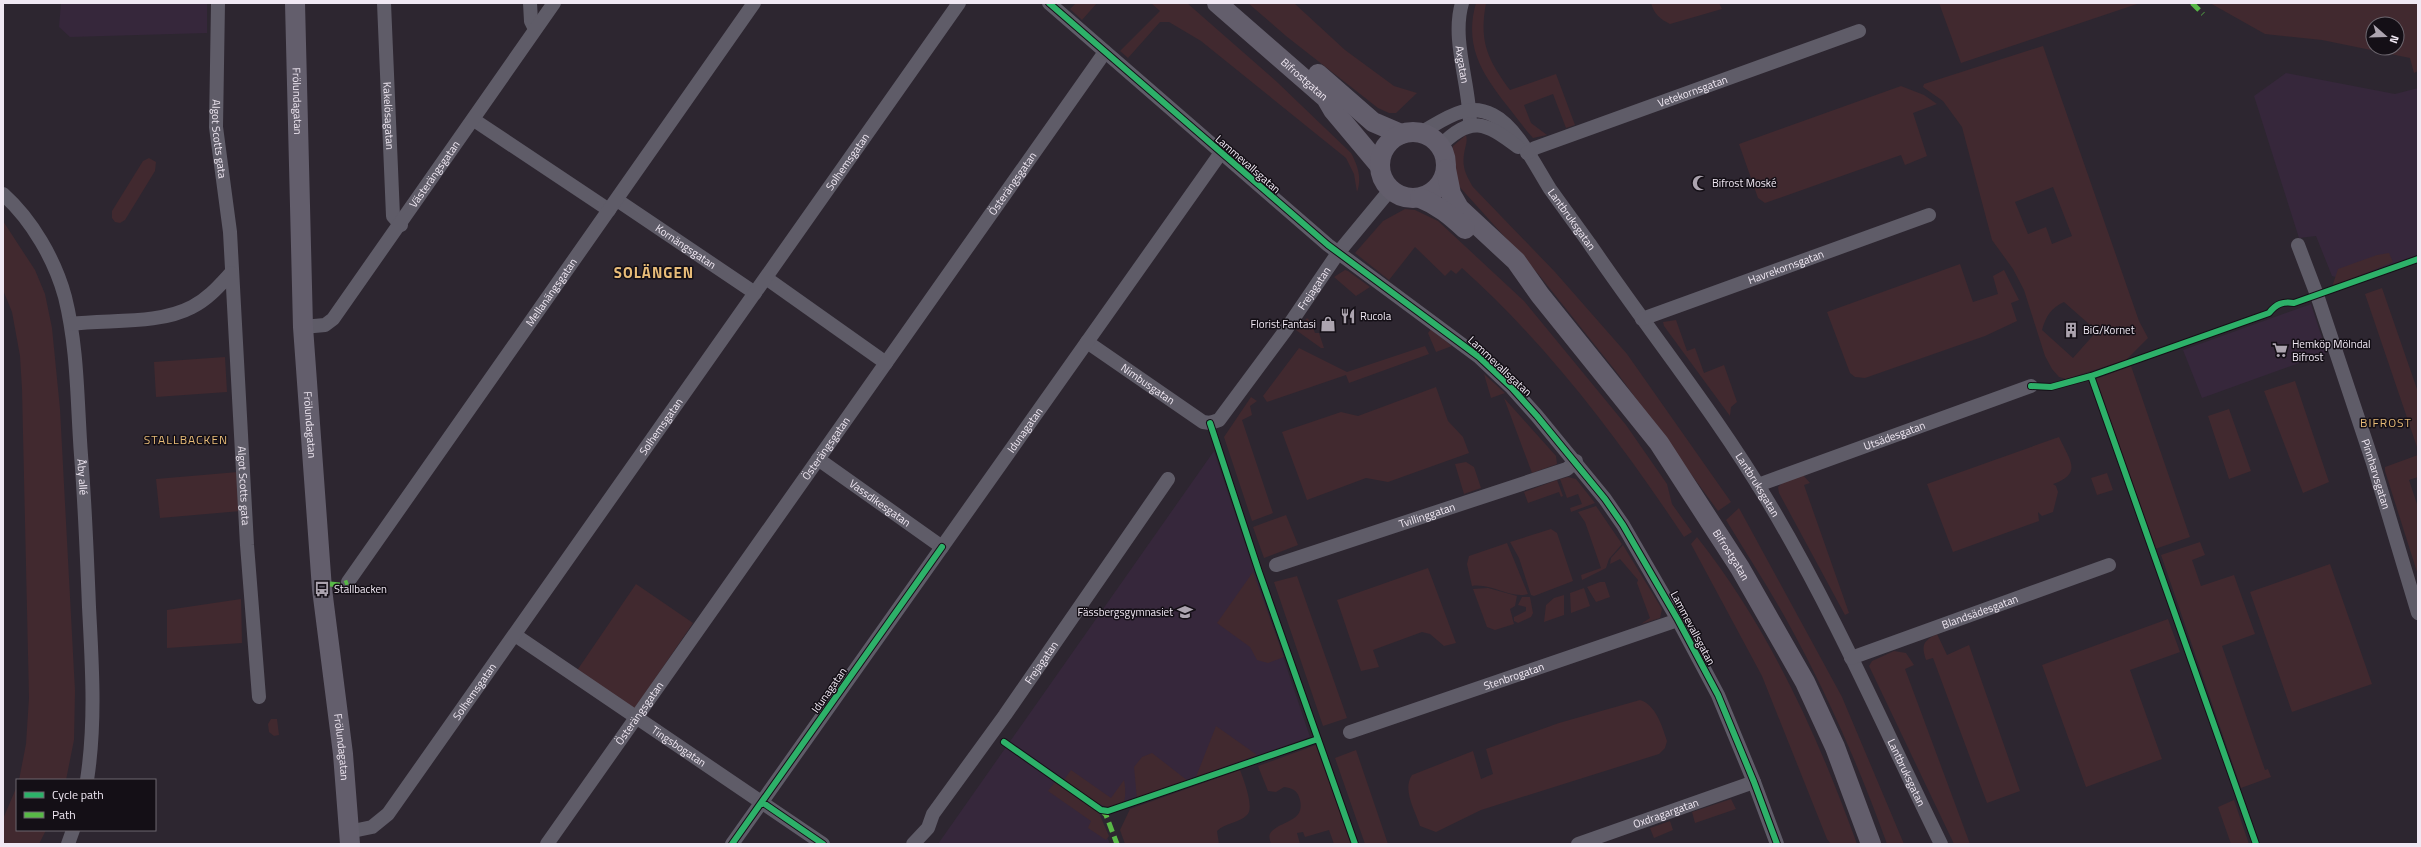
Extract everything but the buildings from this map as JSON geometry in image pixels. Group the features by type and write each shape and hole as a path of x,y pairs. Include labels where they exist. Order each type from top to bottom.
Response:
{"main road":[{"name":"Frölundagatan","path":"295,3 303,327 322,596 342,754 349,838"},
{"name":"Bifrostgatan","path":"1217,3 1326,98 1333,110 1380,166 1382,179 1390,190 1401,196 1420,198 1431,202 1449,214 1518,279 1540,295"},
{"name":"Bifrostgatan","path":"1235,3 1373,122 1411,134 1429,136 1440,146 1445,157 1451,194 1459,208 1516,261 1540,295 1659,443 1740,568 1805,682 1835,747 1871,844"},
{"path":"1380,166 1381,155 1387,145 1411,134"},
{"path":"1420,198 1435,190 1442,180 1446,169"}],"street":[{"name":"Algot Scotts gata","path":"218,3 216,127 229,216 247,545 259,697"},
{"name":"Kakelösagatan","path":"384,3 393,216 400,225"},
{"path":"530,3 531,21 535,29"},
{"name":"Västerängsgatan","path":"303,327 325,325 333,319 474,120 554,3"},
{"name":"Mellanängsgatan","path":"348,582 754,3"},
{"name":"Solhemsgatan","path":"349,838 372,827 388,814 959,3"},
{"name":"Lammevallsgatan","path":"1050,3 1220,154 1338,253 1427,317 1479,357 1512,388 1576,462 1623,525 1678,620 1718,695 1754,782 1777,844"},
{"name":"Axgatan","path":"1462,3 1458,34 1470,109 1470,125"},
{"name":"Vetekornsgatan","path":"1527,153 1535,148 1860,31"},
{"name":"Österängsgatan","path":"546,844 1105,52"},
{"path":"1411,134 1456,113 1470,109"},
{"name":"Lantbruksgatan","path":"1470,109 1492,114 1509,127 1642,319 1702,402 1758,485 1812,578 1941,844"},
{"name":"Kornängsgatan","path":"474,120 755,293"},
{"path":"1440,146 1454,132 1470,125"},
{"name":"Lantbruksgatan","path":"1470,125 1499,134 1527,153"},
{"name":"Idunagatan","path":"732,844 1220,154"},
{"name":"Frejagatan","path":"1210,423 1223,416 1285,331 1338,253 1390,190"},
{"name":"Åby allé","path":"3,194 29,224 54,266 65,296 71,324 76,370 93,681 93,727 87,779"},
{"name":"Havrekornsgatan","path":"1642,319 1929,215"},
{"name":"Pinnharvsgatan","path":"2298,245 2317,295 2373,463 2418,613"},
{"path":"71,324 173,315 192,307 213,293 231,273"},
{"path":"766,278 886,362"},
{"name":"Nimbusgatan","path":"1086,342 1193,416 1203,422 1210,423"},
{"name":"Utsädesgatan","path":"1758,485 2031,386"},
{"name":"Vassdikesgatan","path":"818,459 942,547"},
{"name":"Tvillinggatan","path":"1276,565 1567,469 1576,462"},
{"name":"Frejagatan","path":"913,844 928,828 933,814 1009,708 1168,479"},
{"name":"Blandsädesgatan","path":"1851,658 2109,565"},
{"name":"Stenbrogatan","path":"1350,732 1678,620"},
{"name":"Tingsbogatan","path":"514,634 823,844"},
{"name":"Oxdragargatan","path":"1578,844 1754,782"},
{"path":"68,844 73,831"}],"shaded area":[{"path":"61,3 207,3 207,33 70,37 59,27"},
{"path":"1076,3 1097,3 1082,20 1070,9"},
{"path":"1151,3 1187,3 1277,82 1351,153 1356,163 1359,177 1357,192 1354,174 1346,158 1201,41 1169,22 1160,22 1128,58 1120,51 1160,11"},
{"path":"1248,3 1294,3 1345,50 1394,86 1417,93 1396,113 1389,113 1378,108 1286,36"},
{"path":"1476,3 1486,3 1484,16 1484,39 1490,59 1510,90 1556,74 1575,125 1566,128 1553,94 1524,105 1531,123 1547,135 1533,138 1526,130 1493,86 1477,57 1473,40 1472,23"},
{"path":"1651,3 1719,3 1722,9 1670,24 1658,16"},
{"path":"1939,3 2140,3 1961,63"},
{"path":"2210,3 2418,3 2418,71 2414,73 2410,58 2400,56 2405,56 2405,16 2365,16 2365,49 2322,40 2265,34"},
{"path":"2043,46 2139,321 2148,338 2126,360 2066,379 2059,377 2052,369 2045,356 2024,290 2013,269 1992,240 1962,127 1943,101 1923,87 1924,84","holes":["2053,187 2072,236 2052,244 2046,227 2028,234 2015,202","2064,302 2097,331 2073,358 2042,330 2050,313"]},
{"path":"2286,73 2395,94 2418,88 2418,255 2349,281 2332,276 2316,236 2299,238 2254,96"},
{"path":"1901,86 1924,95 1937,104 1913,113 1927,156 1905,165 1901,155 1765,203 1758,198 1739,144"},
{"path":"1466,135 1467,142 1464,151 1464,167 1473,187 1555,272 1627,354 1731,502 1718,511 1618,374 1539,275 1457,184 1451,163 1451,154 1453,146"},
{"path":"149,158 156,162 155,171 125,220 120,223 115,222 112,218 112,211 143,161"},
{"path":"1405,209 1415,210 1438,221 1524,301 1626,425 1667,484 1672,504 1692,532 1684,537 1635,465 1609,430 1554,362 1494,298 1462,268 1456,274 1451,270 1445,276 1415,247 1389,280 1355,253 1383,221"},
{"path":"3,221 35,270 45,294 52,328 60,409 75,691 74,740 66,779 19,779 26,744 29,698 22,389 20,356 12,312 3,290"},
{"path":"2389,253 2393,262 2332,287 2338,269 2377,255"},
{"path":"1960,264 1973,302 1998,294 1993,276 2004,270 2019,300 2011,303 2017,321 1985,336 1865,378 1855,377 1850,373 1827,312"},
{"path":"1345,270 1370,287 1356,296 1334,277"},
{"path":"2382,288 2418,392 2417,447 2365,294"},
{"path":"2311,304 2327,353 2202,398 2183,350"},
{"path":"1307,318 1311,322 1315,333 1319,333 1324,348 1321,348 1296,330"},
{"path":"1676,320 1687,351 1695,348 1704,373 1724,365 1737,402 1731,407 1730,416 1664,326 1663,322"},
{"path":"1431,329 1452,346 1436,352 1428,333"},
{"path":"1425,346 1429,354 1349,383 1346,375 1267,402 1263,396 1299,348 1347,372"},
{"path":"225,357 227,392 156,397 154,362"},
{"path":"2131,366 2190,537 2155,549 2096,379"},
{"path":"1484,374 1505,393 1491,398"},
{"path":"2295,381 2329,482 2303,493 2264,391"},
{"path":"1436,387 1448,421 1463,437 1469,453 1388,482 1366,478 1307,500 1282,432 1341,412 1358,416"},
{"path":"1251,397 1257,401 1250,406 1252,415 1242,420 1273,513 1252,521 1224,437"},
{"path":"1504,398 1556,456 1557,464 1532,473"},
{"path":"2229,409 2251,471 2229,479 2208,416"},
{"path":"2059,437 2070,460 2071,471 2062,480 2053,484 2056,486 2058,492 2053,512 2042,516 2038,512 2039,521 1953,552 1927,484"},
{"name":"Fässbergsgymnasiet","path":"1214,451 1310,737 1125,803 1106,807 1099,818 1110,844 938,844"},
{"path":"2418,455 2418,477 2409,480 2418,507 2418,575 2385,467"},
{"path":"1466,462 1474,467 1481,488 1464,494 1455,464"},
{"path":"238,472 241,511 160,518 156,479"},
{"path":"2107,473 2113,490 2097,495 2091,478"},
{"path":"1802,474 1810,483 1804,485 1849,613 1845,615 1779,493 1778,487 1783,482"},
{"path":"1568,477 1576,479 1595,503 1571,512 1570,508 1582,504 1578,494 1567,498 1560,479"},
{"path":"1557,480 1563,496 1561,497 1559,492 1528,503 1524,492"},
{"path":"1596,506 1622,544 1609,559 1606,568 1582,580 1581,575 1601,568 1585,522 1578,512"},
{"path":"1739,508 1842,697 1904,844 1887,844 1841,729 1815,674 1779,606 1726,520"},
{"path":"1286,515 1298,545 1264,558 1253,527"},
{"path":"1551,529 1557,533 1573,581 1534,596 1531,595 1519,558 1510,542"},
{"path":"1697,537 1747,608 1789,684 1826,763 1857,844 1831,844 1827,839 1762,676 1691,544"},
{"path":"2200,542 2205,555 2192,560 2201,586 2234,575 2255,634 2222,646 2265,770 2268,769 2271,777 2241,788 2161,555"},
{"path":"1507,543 1528,594 1514,594 1487,587 1472,586 1467,564 1469,556"},
{"path":"1623,545 1662,609 1660,618 1641,624 1650,618 1637,583 1638,580 1620,559 1610,564 1611,558"},
{"path":"2330,564 2372,684 2292,712 2250,592"},
{"path":"1428,568 1456,643 1444,646 1430,634 1422,632 1373,650 1379,667 1361,671 1337,600"},
{"path":"1253,572 1284,657 1268,663 1257,660 1250,647 1217,623"},
{"path":"1297,576 1347,718 1323,726 1274,582"},
{"path":"1600,582 1605,582 1610,597 1596,602 1587,587"},
{"path":"636,584 693,623 633,711 576,672"},
{"path":"1488,588 1517,596 1515,606 1510,609 1514,624 1495,630 1487,627 1473,589"},
{"path":"1584,588 1590,606 1571,613 1570,593"},
{"path":"1564,595 1564,615 1544,622 1546,605 1554,598"},
{"path":"1522,597 1530,597 1533,613 1531,617 1518,623 1514,621 1514,617 1526,611 1526,607 1518,605"},
{"path":"241,599 242,643 167,648 167,610"},
{"path":"2168,619 2180,652 2130,670 2162,759 2086,787 2042,665"},
{"path":"1937,634 1947,655 1969,645 2020,791 1987,803 1933,658 1926,660 1924,655 1924,644"},
{"path":"1894,651 1906,653 1914,665 1905,669 1970,844 1954,844 1869,666 1872,661"},
{"path":"1640,700 1650,706 1654,711 1663,729 1667,741 1665,748 1659,754 1481,810 1436,832 1420,826 1409,794 1408,787 1412,775 1473,751 1481,779 1493,774 1486,749 1559,723"},
{"path":"271,719 277,719 279,735 274,736 269,732 268,724"},
{"path":"1216,726 1257,755 1196,777"},
{"path":"1316,745 1351,844 1334,844 1329,830 1305,837 1303,832 1297,833 1300,844 1271,844 1269,836 1271,832 1296,817 1301,807 1300,800 1295,790 1290,788 1284,787 1276,792 1268,791 1258,766"},
{"path":"1356,750 1388,844 1365,844 1335,758"},
{"path":"1152,753 1188,781 1137,799 1134,767 1142,757"},
{"path":"1071,770 1111,798 1124,780 1125,797 1121,805 1114,808 1104,806 1082,793 1064,780"},
{"path":"1240,770 1248,793 1250,806 1249,811 1244,818 1224,826 1217,831 1219,844 1125,844 1120,830 1130,809"},
{"path":"1055,782 1099,813 1109,836 1106,840 1088,828 1091,821 1048,791"},
{"path":"16,788 16,831 46,831 39,844 3,844 3,819"},
{"path":"1731,799 1736,809 1695,823 1692,812"},
{"path":"2234,800 2249,844 2231,844 2218,807"},
{"path":"1670,821 1673,830 1654,838 1650,828"}],"marked path":[{"path":"2192,3 2203,14"},
{"path":"330,584 340,585 348,582"},
{"path":"1101,810 1106,815 1117,844"}],"cycle path":[{"path":"1049,3 1328,245 1479,357 1512,388 1537,416 1605,499 1623,525 1678,620 1718,695 1754,782 1777,844"},
{"path":"2031,386 2051,387 2091,376 2269,313 2274,307 2280,304 2286,302 2294,303 2418,259"},
{"path":"2091,376 2256,844"},
{"path":"1210,423 1259,572 1355,844"},
{"path":"732,844 942,547"},
{"path":"1004,742 1101,810 1108,811 1318,739"},
{"path":"762,802 823,844"}],"place":[{"name":"Bifrost Moské","path":"1700,183"},
{"name":"Rucola","path":"1348,316"},
{"name":"Florist Fantasi","path":"1328,324"},
{"name":"BiG/Kornet","path":"2071,330"},
{"name":"Hemköp Mölndal Bifrost","path":"2280,350"},
{"name":"Stallbacken","path":"322,589"},
{"name":"Fässbergsgymnasiet","path":"1185,612"}],"district":[{"name":"SOLÄNGEN","path":"654,273"},
{"name":"BIFROST","path":"2386,423"},
{"name":"STALLBACKEN","path":"186,440"}]}
